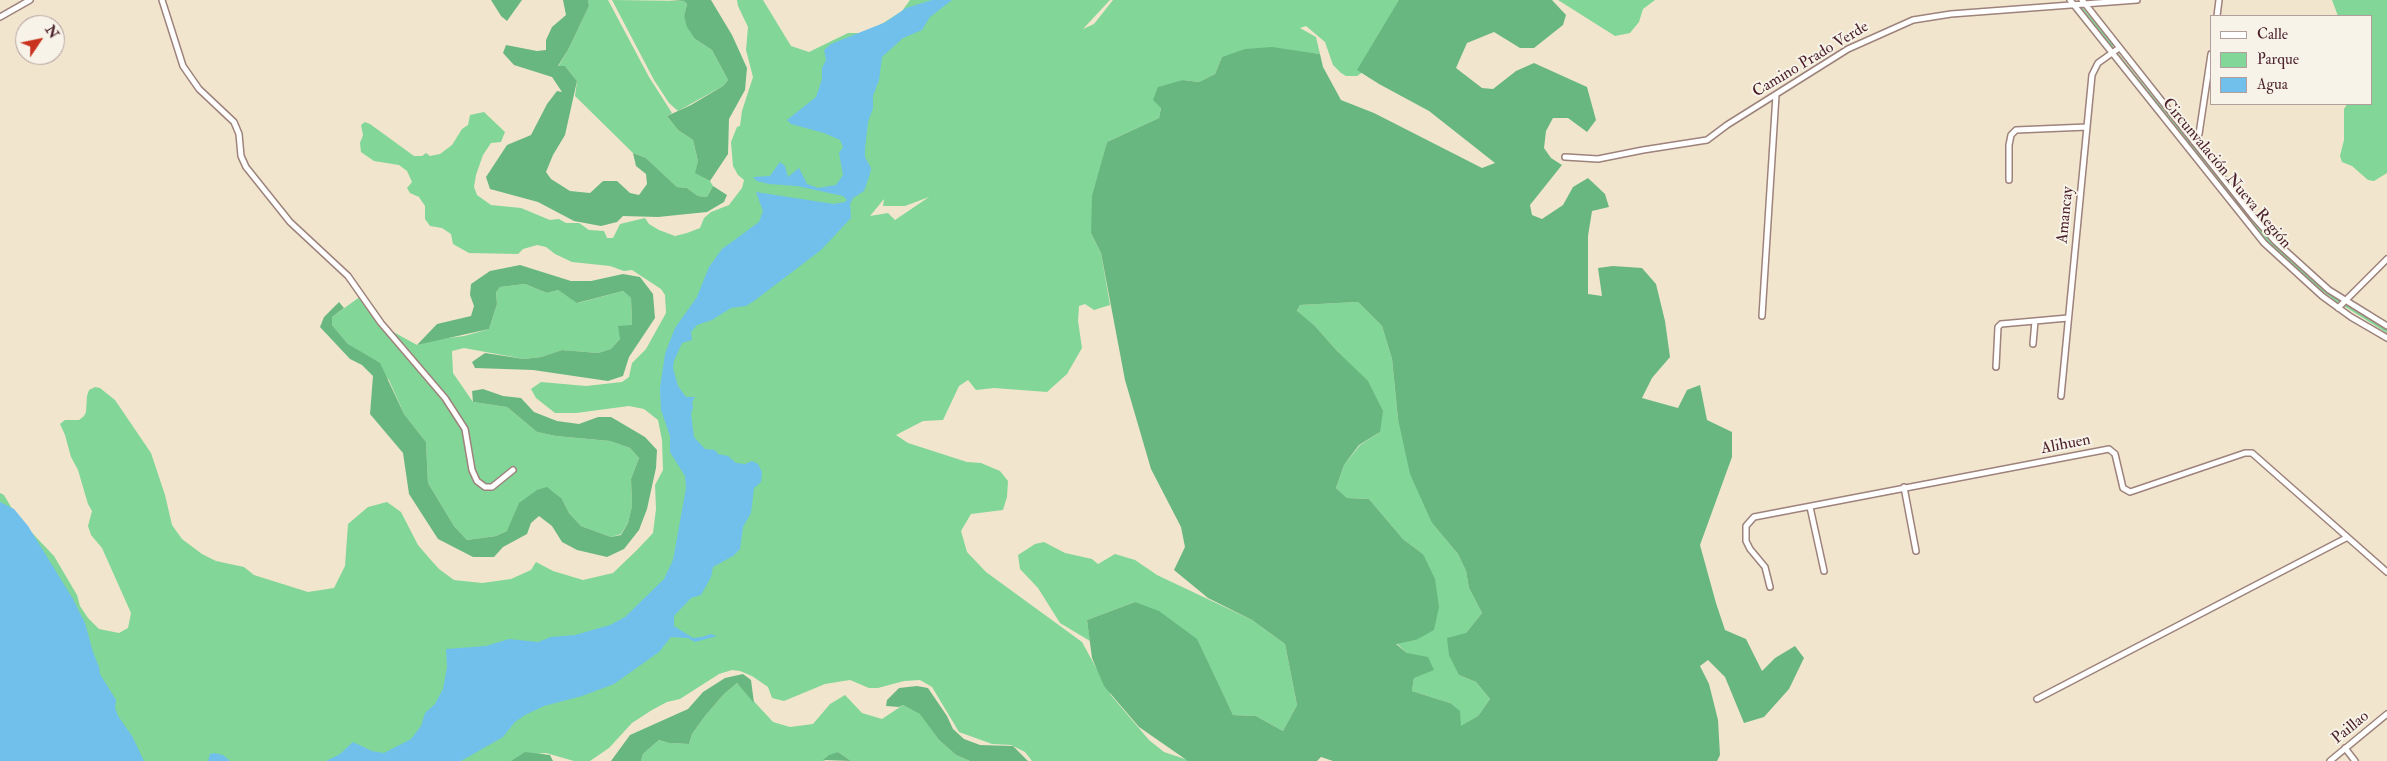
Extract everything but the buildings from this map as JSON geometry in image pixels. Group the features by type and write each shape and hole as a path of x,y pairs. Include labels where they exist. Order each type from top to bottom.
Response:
{"street":[{"path":"0,17 30,0"},
{"path":"162,0 183,66 198,89 234,122 239,134 241,156 250,173 300,233 348,276 381,323 445,398 465,429 474,478 485,487 492,487 513,470"},
{"path":"2053,6 2057,0"},
{"name":"Camino Prado Verde","path":"1565,157 1598,159 1707,140 1848,49 1913,20 1951,14 2053,6 2072,2 2103,3 2137,0"},
{"path":"2217,15 2219,0"},
{"name":"Circunvalación Nueva Región","path":"2072,2 2251,229 2292,271 2338,308 2387,338"},
{"name":"Circunvalación Nueva Región","path":"2083,2 2252,215 2276,242 2315,278 2387,326"},
{"path":"2094,16 2096,9 2103,3"},
{"name":"Amancay","path":"2061,396 2093,72 2098,63 2119,48"},
{"path":"2194,142 2199,134 2210,61"},
{"path":"1762,316 1776,95"},
{"path":"2009,180 2010,140 2016,130 2087,127"},
{"path":"2338,308 2387,260"},
{"path":"1996,367 1998,327 2001,324 2068,318"},
{"path":"2033,344 2035,321"},
{"name":"Alihuen","path":"1770,587 1765,567 1747,544 1748,524 1757,516 2109,450 2114,453 2123,488 2130,492 2249,452 2387,572"},
{"path":"1904,487 1916,551"},
{"path":"1810,507 1824,571"},
{"path":"2037,698 2346,538"},
{"name":"Paillao","path":"2330,761 2387,714"},
{"path":"2345,748 2355,761"}],"green space":[{"path":"491,0 522,0 507,21 501,16"},
{"path":"563,0 588,0 589,6 568,50 558,66 565,66 577,81 565,135 553,155 546,172 551,179 570,191 590,193 603,181 617,181 630,193 639,195 647,184 646,174 636,166 633,153 646,158 677,187 687,188 698,196 707,197 713,186 727,195 724,202 707,212 658,217 623,216 617,222 601,226 574,221 538,202 490,189 486,177 507,145 531,135 547,104 557,91 562,92 552,77 514,65 503,53 506,45 537,51 546,50 546,40 552,27 566,15"},
{"path":"588,0 608,0 649,77 672,113 667,116 678,130 693,140 698,161 696,173 710,181 713,186 707,197 698,196 687,188 677,187 646,158 633,153 575,96 577,81 565,66 558,67 589,6"},
{"path":"612,0 684,1 687,4 684,16 695,39 712,50 728,80 723,86 678,111 669,103 654,80"},
{"path":"669,0 711,0 732,35 747,68 745,90 729,119 728,154 710,181 695,173 698,161 693,140 678,130 667,116 691,105 723,86 728,80 712,50 695,39 687,27 684,16 687,4 684,1"},
{"path":"737,0 763,0 791,46 809,52 848,33 861,33 877,27 902,11 910,0 1110,0 1083,29 1094,24 1113,0 1404,0 1366,70 1357,76 1346,76 1341,73 1333,65 1325,42 1306,26 1300,28 1316,37 1320,54 1272,48 1222,57 1215,74 1199,82 1183,80 1161,108 1159,118 1107,142 1101,165 1091,233 1101,253 1110,305 1094,310 1085,304 1079,306 1078,321 1082,348 1067,374 1047,392 994,388 976,390 968,380 959,386 943,420 923,421 896,435 908,443 967,462 981,463 1000,471 1008,481 1007,497 1003,510 971,514 961,531 967,552 986,572 1082,642 1099,673 1110,686 1110,694 1149,740 1164,752 1191,761 1032,761 1025,752 1011,745 992,744 959,732 932,687 920,680 869,688 850,680 825,684 784,701 772,698 768,687 752,676 732,670 719,674 680,699 667,702 652,710 632,723 609,748 590,761 574,761 546,753 523,755 514,761 0,761 0,493 4,495 17,517 54,556 88,618 99,629 119,633 128,628 131,613 102,548 91,535 88,526 92,511 60,424 65,420 79,420 84,416 89,390 95,387 100,388 115,400 151,453 165,495 172,525 182,539 202,554 216,561 244,567 254,575 308,592 334,588 345,566 348,524 368,507 387,502 401,512 418,545 430,559 439,569 454,580 482,583 511,579 531,570 536,562 553,571 583,580 613,573 637,550 653,533 656,509 655,485 663,470 662,440 658,420 644,409 629,406 576,413 555,413 536,398 531,389 541,382 586,386 622,382 629,377 632,363 646,349 666,313 665,295 661,289 632,270 624,271 610,266 572,262 555,254 546,247 537,245 523,249 518,254 469,253 453,244 451,234 442,228 430,226 425,219 425,206 419,197 410,193 407,188 412,182 407,171 399,165 374,161 361,152 360,143 363,135 361,125 365,122 370,124 414,156 422,156 426,153 430,156 440,154 452,145 462,129 468,125 470,115 484,112 505,132 501,142 491,143 483,155 476,175 474,187 477,195 491,205 521,208 550,220 559,219 566,223 579,223 589,230 604,231 607,238 613,238 620,224 645,218 649,224 659,230 675,236 687,233 700,228 704,218 711,212 729,205 742,188 744,180 738,175 733,166 731,142 737,127 740,126 742,111 753,77 746,50 748,27","holes":["929,197 895,220 888,213 870,216 884,199 883,206 905,206"]},
{"path":"1399,0 1552,0 1566,15 1563,25 1534,48 1520,48 1494,32 1467,43 1456,68 1482,88 1493,89 1516,71 1534,63 1587,87 1596,120 1587,132 1568,118 1553,118 1546,131 1544,148 1551,158 1562,165 1530,205 1532,215 1542,219 1563,205 1573,187 1588,178 1605,194 1609,207 1592,211 1588,236 1588,294 1602,296 1598,268 1613,266 1642,268 1656,284 1665,321 1670,357 1652,378 1642,398 1678,408 1687,390 1700,385 1707,420 1732,432 1732,457 1700,545 1716,603 1725,630 1746,639 1762,671 1775,658 1795,646 1804,658 1789,689 1764,717 1744,723 1725,677 1708,660 1700,666 1709,684 1718,720 1720,755 1717,761 1333,761 1321,757 1317,761 1188,761 1139,727 1104,686 1092,658 1087,620 1135,602 1159,611 1197,639 1233,715 1256,716 1283,731 1297,705 1285,644 1252,620 1208,598 1174,570 1185,547 1181,527 1151,469 1125,380 1101,253 1091,233 1092,196 1107,142 1159,118 1161,108 1153,100 1158,87 1183,80 1199,82 1215,74 1222,57 1245,49 1272,47 1320,54 1323,67 1341,100 1374,113 1482,168 1495,163 1429,111 1357,70","holes":["1358,302 1382,326 1392,359 1398,419 1410,474 1432,523 1458,554 1466,571 1469,588 1482,613 1466,633 1447,638 1449,655 1459,675 1476,682 1490,699 1478,716 1461,726 1460,711 1450,703 1412,691 1414,678 1434,670 1428,657 1407,653 1396,644 1416,640 1434,630 1439,607 1435,579 1423,554 1403,539 1369,499 1347,498 1336,488 1344,465 1359,445 1380,432 1383,411 1368,381 1315,326 1297,311 1300,305"]},
{"path":"1558,0 1655,0 1643,9 1639,22 1630,33 1615,36"},
{"path":"2332,0 2387,0 2387,173 2374,181 2368,180 2352,166 2342,162 2340,156 2344,140 2344,109 2346,105 2372,105 2372,15 2338,15"},
{"path":"2082,7 2113,44 2113,48 2111,49 2079,9"},
{"path":"2117,52 2253,220 2289,258 2340,300 2338,303 2304,277 2266,241 2115,53"},
{"path":"520,265 571,281 591,281 623,274 640,277 653,294 655,318 629,357 623,376 608,381 533,370 475,368 472,362 485,353 524,359 541,357 562,350 598,353 611,349 620,339 618,326 632,325 631,298 623,291 577,303 558,290 547,293 525,284 500,287 496,292 497,304 489,329 417,345 437,324 471,316 474,306 470,295 471,284 490,271"},
{"path":"525,284 547,293 558,290 578,303 623,291 631,298 632,326 611,349 598,353 562,350 541,357 524,359 464,348 452,351 453,373 473,402 507,407 537,432 556,436 610,441 630,448 639,458 631,479 632,506 628,523 621,534 611,537 581,526 569,513 562,499 496,536 467,540 454,526 428,483 426,442 404,414 389,380 360,352 348,344 332,325 332,317 361,296 388,329 417,345 440,339 464,336 489,329 497,304 496,291 500,287"},
{"path":"339,302 344,308 332,317 332,325 348,344 380,363 404,414 426,442 428,483 454,526 467,540 496,536 507,531 519,503 537,490 547,487 562,499 569,513 581,526 611,537 621,535 628,523 632,506 631,479 639,458 630,448 610,441 556,436 537,432 507,407 473,402 472,391 483,389 503,396 521,398 534,412 557,421 579,424 598,417 611,417 645,437 657,450 656,468 647,509 639,530 624,549 607,557 577,550 562,542 552,526 539,516 531,523 527,534 503,547 494,557 473,557 438,539 409,494 403,453 370,414 373,376 362,365 350,359 320,327 324,317"},
{"path":"1358,302 1382,326 1392,359 1398,419 1432,523 1458,554 1466,571 1469,588 1482,613 1466,633 1459,675 1476,682 1490,699 1478,716 1461,727 1450,703 1412,691 1414,678 1407,653 1396,643 1416,640 1423,554 1403,539 1369,499 1347,498 1336,488 1344,465 1360,445 1380,432 1338,352 1315,326 1297,312 1300,305"},
{"path":"2346,303 2387,328 2387,333 2344,306"},
{"path":"1044,542 1065,553 1092,559 1098,564 1115,554 1135,560 1157,575 1252,620 1285,644 1297,705 1283,731 1256,716 1233,715 1221,691 1135,602 1087,620 1090,641 1060,623 1038,588 1020,569 1018,555 1035,544"},
{"path":"743,674 751,680 754,703 737,683 724,694 705,716 692,734 689,744 669,743 659,740 643,754 641,761 611,761 630,735 688,709 703,692 725,678"},
{"path":"737,683 773,722 790,727 813,724 830,704 845,695 862,713 882,719 903,705 921,714 939,740 956,755 970,761 851,761 838,752 824,761 641,761 643,754 659,740 669,743 689,744 692,734 705,716 724,694"},
{"path":"917,686 928,688 947,716 953,729 964,739 980,745 1013,746 1028,761 970,761 956,755 939,740 920,714 903,705 899,707 886,706 887,700 899,688"},
{"path":"525,752 550,755 553,761 511,761"},
{"path":"838,752 851,761 823,760 829,755"}],"water":[{"path":"932,0 952,0 930,17 922,30 903,38 882,57 879,80 873,96 873,108 868,122 865,149 865,157 871,168 870,174 864,191 853,198 850,204 851,218 821,250 754,301 746,306 731,308 712,320 697,325 691,332 692,340 682,343 674,361 673,368 678,386 686,397 695,397 692,402 691,414 694,437 705,449 715,450 718,454 728,456 736,463 745,464 752,461 758,464 762,472 761,482 754,488 751,513 743,527 740,549 733,556 713,567 711,577 701,595 691,598 674,616 674,626 693,638 711,634 717,636 695,642 688,638 671,637 659,652 614,684 582,696 544,706 525,715 515,722 503,737 461,761 326,761 340,754 353,742 372,751 384,753 411,739 421,726 425,713 435,704 443,689 447,667 446,649 486,646 509,639 538,642 551,637 575,635 610,625 625,617 664,579 673,560 686,488 685,476 670,452 670,436 661,410 660,388 665,354 675,328 697,297 709,267 722,249 759,222 763,211 756,192 834,204 847,200 843,196 797,186 769,184 757,181 753,177 770,176 780,162 785,166 788,177 799,168 807,184 818,188 836,185 843,175 839,153 843,147 840,140 824,133 791,124 787,120 816,97 822,79 822,68 826,60 824,50 831,44 886,22 906,8"},
{"path":"0,502 14,509 28,526 73,599 85,623 100,674 116,700 115,708 118,716 132,736 144,761 0,761"},
{"path":"210,754 223,755 230,761 208,761"}]}
